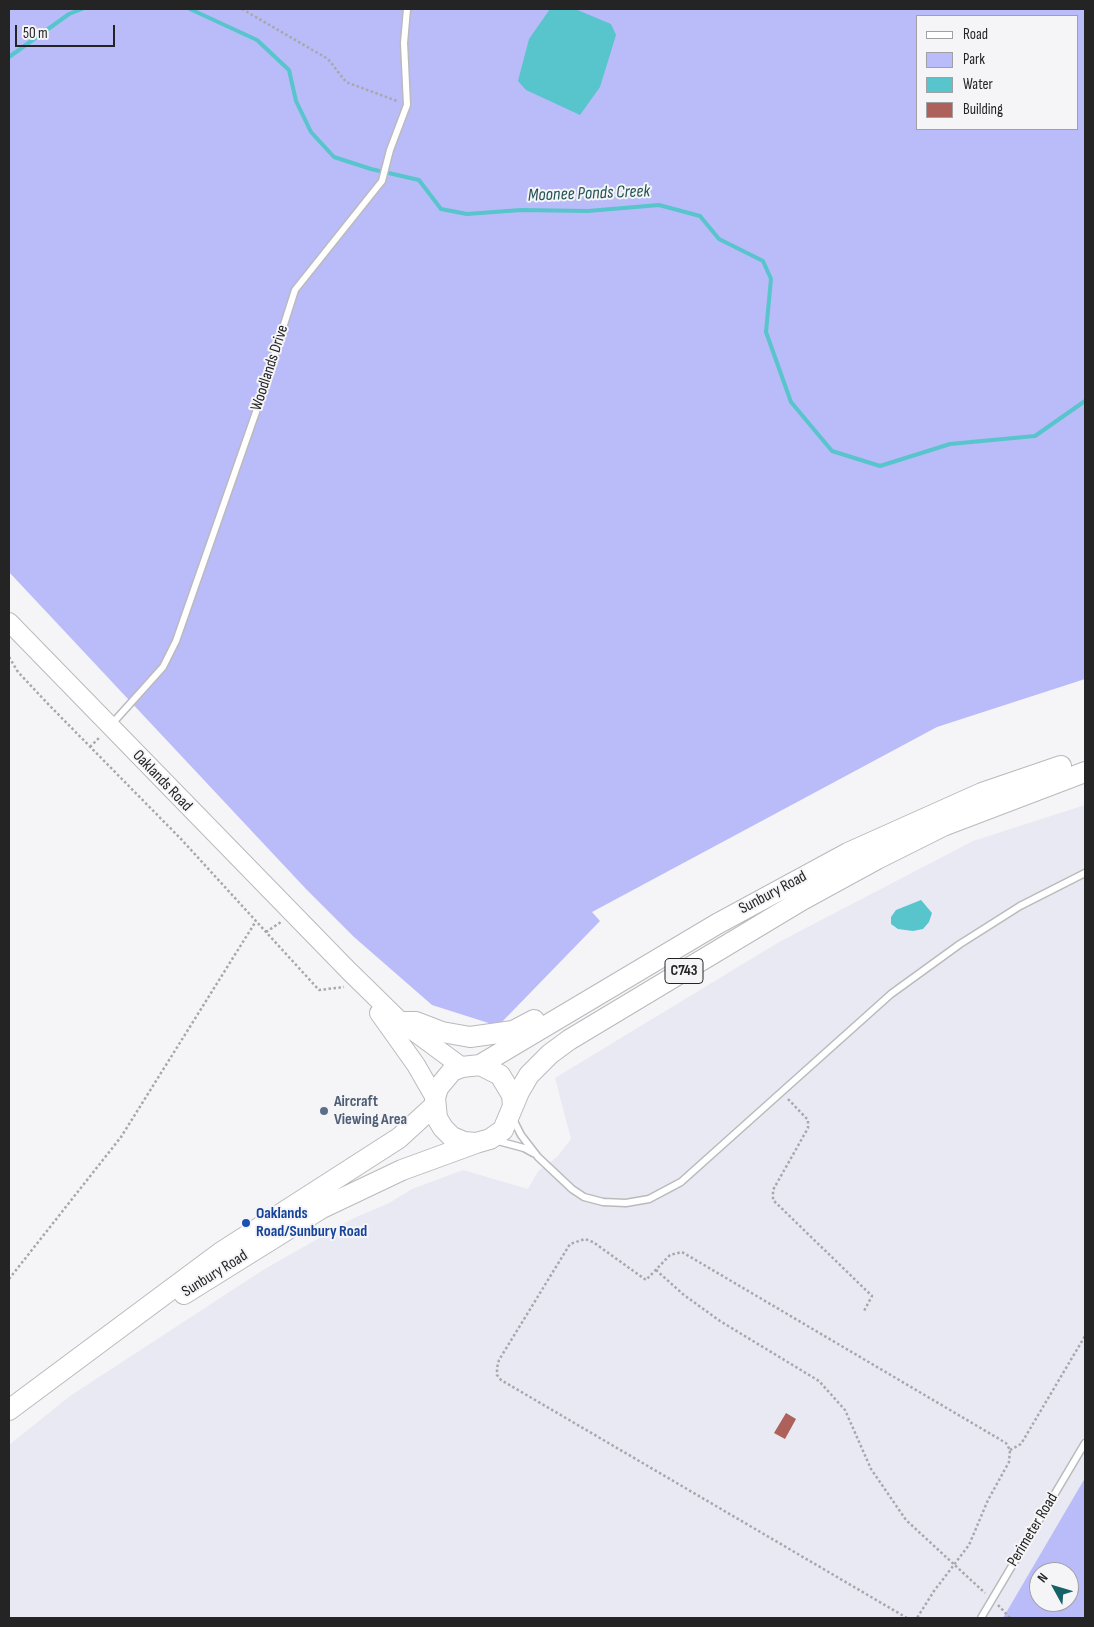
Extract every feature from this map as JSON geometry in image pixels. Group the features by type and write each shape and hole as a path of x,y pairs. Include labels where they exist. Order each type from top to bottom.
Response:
{"main road":[{"name":"Oaklands Road","path":"9,622 317,939 397,1026 435,1102"},
{"name":"Sunbury Road","path":"471,1066 717,924 848,853 982,793 1085,758"},
{"name":"Sunbury Road","path":"512,1111 524,1083 539,1064 569,1040 802,900 877,858 943,826 1085,772"},
{"path":"397,1026 416,1022 456,1036 484,1036 514,1031 625,969 717,924"},
{"name":"Oaklands Road","path":"317,939 356,985 397,1026 471,1066"},
{"path":"471,1066 491,1069 504,1080 512,1095 512,1111"},
{"name":"C743","path":"435,1102 444,1079 471,1066"},
{"name":"Sunbury Road","path":"9,1410 220,1253 400,1138 435,1102"},
{"path":"435,1102 437,1118 443,1128 452,1136 464,1142 483,1141"},
{"name":"C743","path":"483,1141 503,1130 512,1111"},
{"name":"Sunbury Road","path":"68,1366 322,1208 402,1170 483,1141"}],"lane":[{"name":"Woodlands Drive","path":"109,726 163,667 176,641 256,412 295,290 382,181 390,150 407,105 404,44 406,9"},
{"path":"512,1111 521,1135 538,1156 572,1189 584,1197 611,1202 649,1199 681,1182 891,994 960,944 1020,906 1085,873"},
{"path":"483,1141 524,1148 538,1156"},
{"name":"Perimeter Road","path":"981,1618 1085,1443"}],"path":[{"path":"242,9 328,59 346,82 407,105"},
{"path":"9,657 18,672 181,840 319,990 356,985"},
{"path":"9,1279 121,1136 256,921"},
{"path":"781,1091 808,1120 808,1128 772,1190 773,1200 872,1296 864,1311"},
{"path":"907,1618 501,1380 497,1375 499,1360 570,1244 585,1239 593,1242 646,1280 676,1252 682,1252 1004,1440 1010,1450 1007,1468 988,1500 969,1545 934,1591 917,1618"},
{"path":"656,1270 684,1295 720,1321 819,1381 845,1410 871,1469 906,1520 1010,1618"},
{"path":"1010,1450 1021,1444 1085,1336"}],"shaded area":[{"path":"1085,805 1085,1618 9,1618 9,1445 70,1396 263,1270 354,1218 389,1203 412,1189 463,1170 528,1189 538,1171 557,1157 571,1139 555,1078 779,942 973,841"}],"green space":[{"path":"9,9 1085,9 1085,679 937,727 592,912 600,921 498,1026 432,1005 354,937 306,889 9,572"},
{"path":"1085,1478 1085,1618 1003,1618 1029,1574 1029,1612 1079,1612 1079,1562 1036,1562"}],"water":[{"path":"550,9 575,9 611,24 616,35 600,87 580,115 526,90 518,81 529,39"},
{"path":"921,900 932,913 929,922 923,929 913,931 898,929 891,924 891,917 896,910"}],"building":[{"path":"786,1413 796,1419 785,1439 774,1433"}],"waterway":[{"name":"Moonee Ponds Creek","path":"9,57 69,14 82,9"},
{"name":"Moonee Ponds Creek","path":"190,9 257,40 289,70 296,101 311,132 334,157 371,169 419,180 441,209 467,214 521,210 588,211 659,205 700,216 719,239 763,261 771,279 766,332 791,402 832,451 880,466 950,444 1035,436 1085,401"}],"place":[{"name":"Aircraft Viewing Area","path":"324,1111"},
{"name":"Oaklands Road/Sunbury Road","path":"246,1223"}]}
